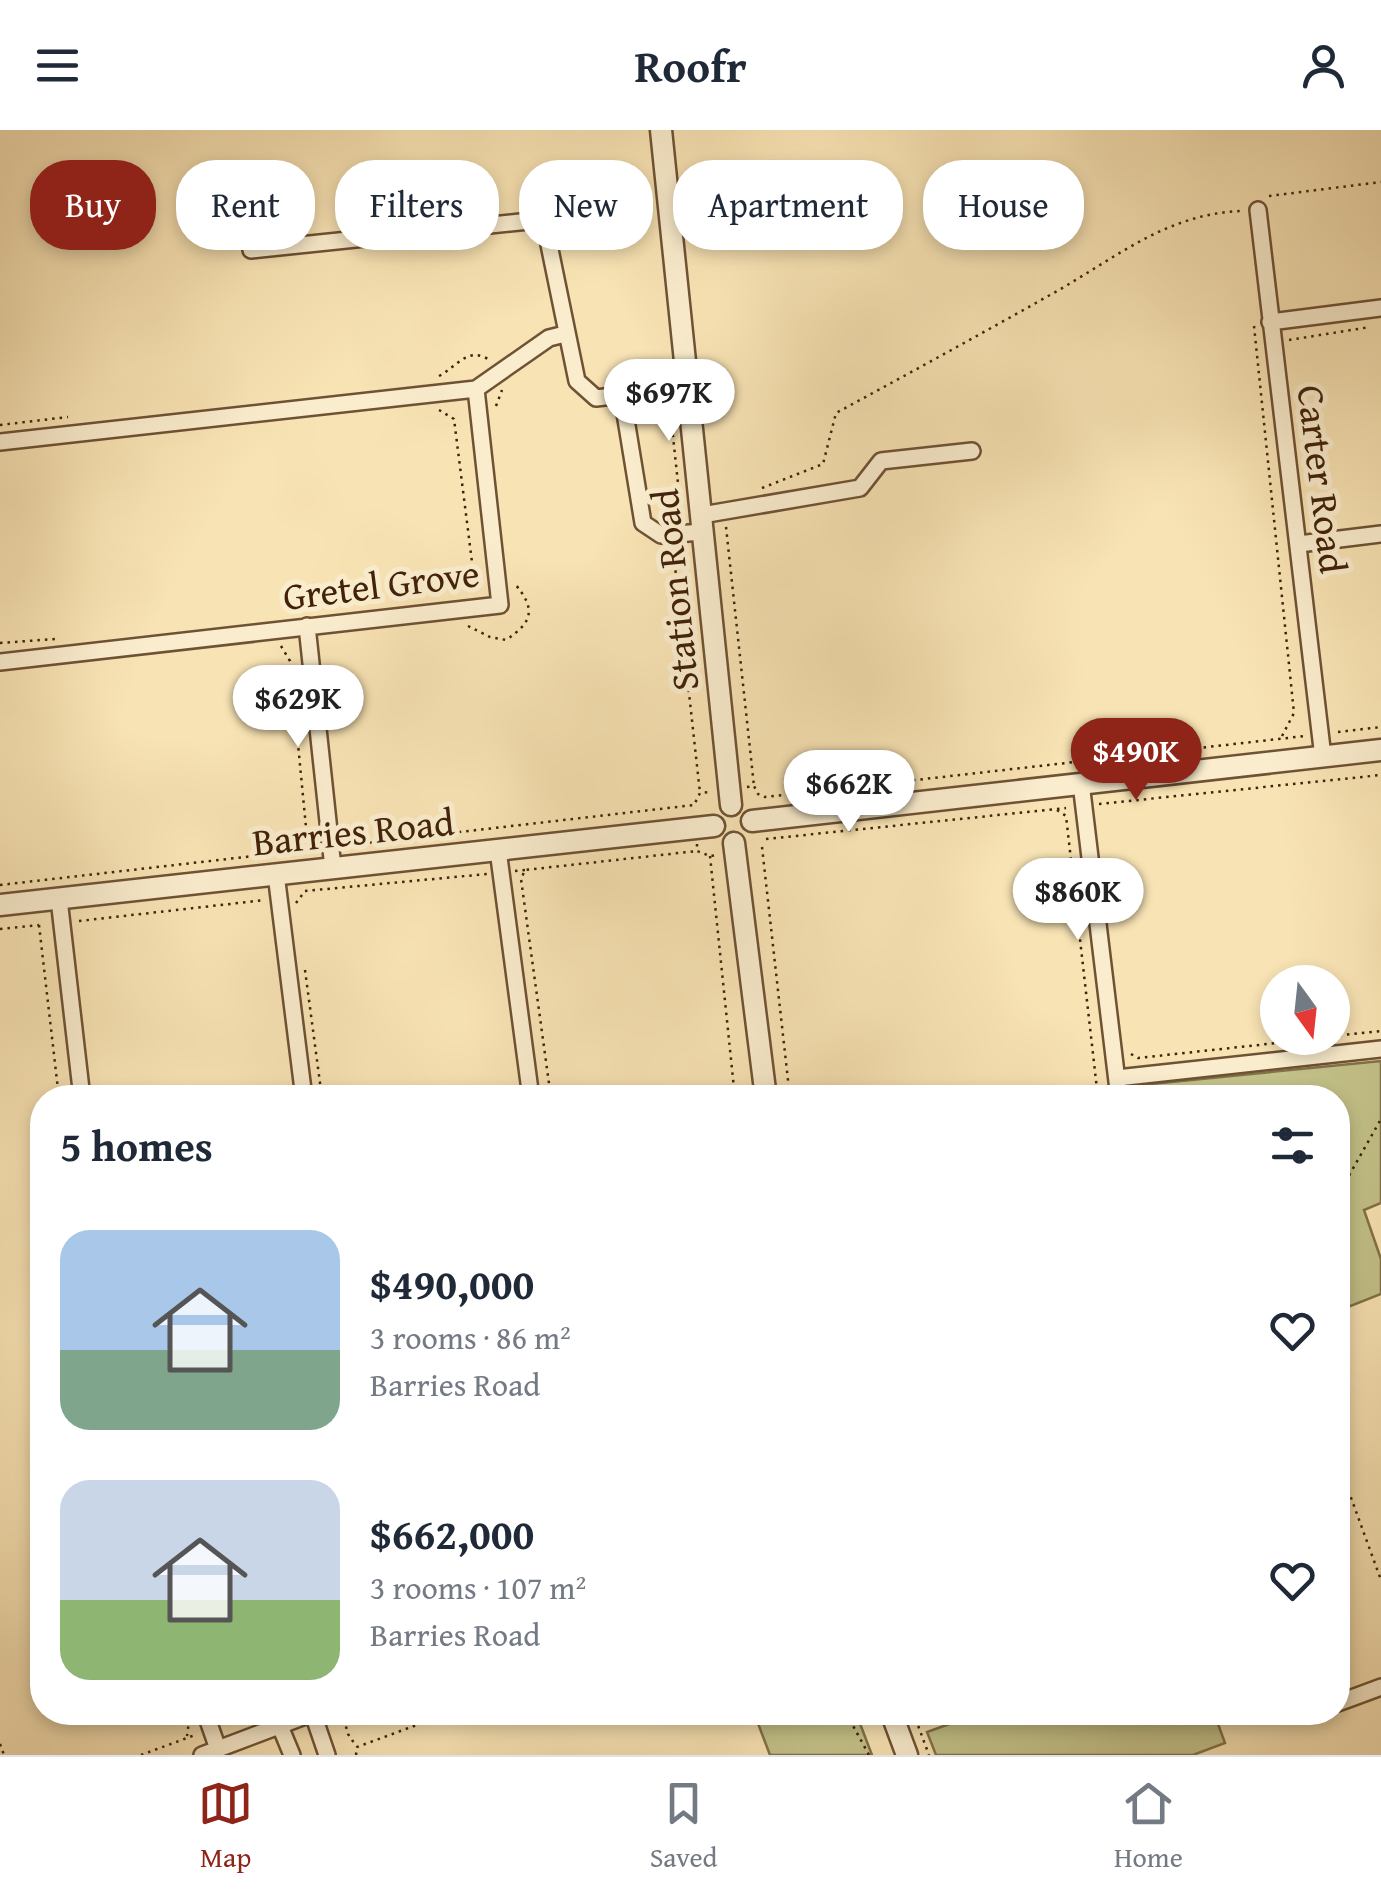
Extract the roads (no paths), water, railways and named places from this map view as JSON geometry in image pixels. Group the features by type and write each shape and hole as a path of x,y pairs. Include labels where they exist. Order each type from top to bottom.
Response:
{"street":[{"name":"Station Road","path":"662,130 731,797"},
{"name":"Carter Road","path":"1258,210 1262,324 1299,544 1323,757"},
{"path":"315,243 539,220 545,225 577,381 596,398 622,395 643,523 661,536 860,488 881,461 972,451"},
{"path":"1262,324 1381,308"},
{"path":"0,442 476,389 549,338 566,334"},
{"name":"Gretel Grove","path":"0,662 500,605 476,389"},
{"path":"1299,544 1381,534"},
{"path":"307,626 332,858"},
{"path":"752,822 1381,750"},
{"path":"1081,783 1118,1085"},
{"path":"731,797 746,809 752,822 749,834 734,843 722,839 714,826 718,812 731,797"},
{"name":"Barries Road","path":"0,905 276,874 332,858 498,850 714,826"},
{"path":"734,843 764,1085"},
{"path":"498,850 528,1085"},
{"path":"276,874 302,1085"},
{"path":"59,898 81,1085"},
{"path":"1117,1078 1381,1049"},
{"path":"1350,1699 1381,1687"},
{"path":"210,1725 218,1749"},
{"path":"319,1725 328,1755"},
{"path":"897,1725 907,1755"},
{"path":"202,1755 280,1726 292,1755"}]}
